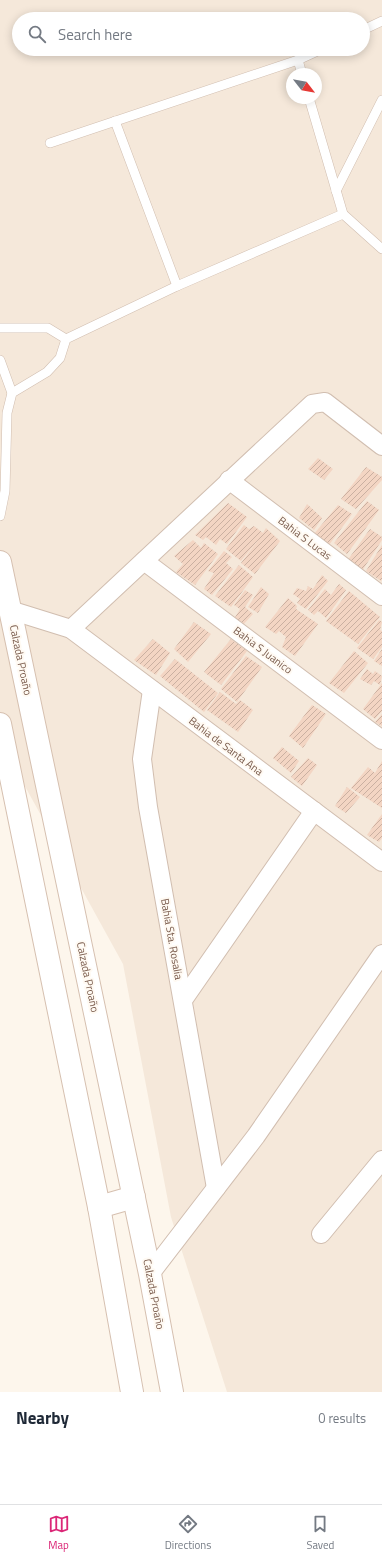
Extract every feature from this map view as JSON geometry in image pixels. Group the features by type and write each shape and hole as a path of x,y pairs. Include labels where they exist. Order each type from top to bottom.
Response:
{"main road":[{"name":"Calzada Proaño","path":"0,562 150,1274 172,1392"},
{"path":"0,724 99,1207 132,1392"},
{"path":"99,1207 134,1197"}],"street":[{"path":"71,629 312,404 325,402 382,446"},
{"name":"Bahia S Lucas","path":"229,480 382,596"},
{"name":"Bahia S Juanico","path":"144,561 382,740"},
{"name":"Bahia de Santa Ana","path":"10,610 71,629 382,862"},
{"name":"Bahia Sta. Rosalia","path":"152,690 142,759 148,807 216,1188"},
{"path":"183,1000 314,812"},
{"path":"150,1274 256,1136 382,954"},
{"path":"321,1234 382,1160"}],"lane":[{"path":"370,27 382,21"},
{"path":"50,143 307,56"},
{"path":"298,60 300,68"},
{"path":"336,191 382,100"},
{"path":"311,104 343,214 382,249"},
{"path":"115,121 177,286"},
{"path":"12,392 47,372 60,358 66,339 177,286 343,214"},
{"path":"0,328 48,328 66,339"},
{"path":"0,360 12,392 7,412 4,491 0,516"}],"shaded area":[{"path":"0,0 382,0 382,1392 227,1392 171,1217 123,964 0,741"}],"building":[{"path":"318,458 333,469 324,480 308,469"},
{"path":"366,467 382,477 382,480 356,509 341,499"},
{"path":"367,501 379,510 347,554 334,543"},
{"path":"228,503 247,517 227,544 220,539 216,545 206,537 203,540 195,535"},
{"path":"307,504 322,518 314,530 299,518"},
{"path":"338,505 352,514 329,545 314,534"},
{"path":"244,525 249,529 254,526 263,533 266,528 280,541 255,574 241,563 259,539 241,561 226,549"},
{"path":"370,529 382,537 382,540 362,571 347,561"},
{"path":"193,540 201,548 204,543 218,554 195,585 176,572 183,564 174,556"},
{"path":"382,545 382,579 381,581 366,571"},
{"path":"224,551 232,557 226,563 233,569 212,595 204,589 214,573 208,571"},
{"path":"239,565 253,577 231,607 215,596"},
{"path":"322,575 328,581 306,609 297,603 300,599 293,594 297,588 306,591 308,586 313,589"},
{"path":"339,584 346,590 326,618 318,611 314,615 308,610 325,589 331,595"},
{"path":"261,587 269,594 258,613 248,607"},
{"path":"245,590 253,595 245,607 253,614 243,625 234,619 240,609 234,605"},
{"path":"349,591 380,617 358,644 326,621"},
{"path":"288,598 297,606 296,609 318,624 295,656 282,647 286,637 279,631 276,634 265,627"},
{"path":"379,620 382,622 380,630 382,631 382,647 373,659 357,648"},
{"path":"194,622 211,634 188,662 174,649"},
{"path":"153,639 170,653 156,675 134,660"},
{"path":"231,639 247,651 221,685 204,672"},
{"path":"382,649 382,666 374,661"},
{"path":"354,651 368,663 344,693 329,683"},
{"path":"246,656 262,667 237,702 221,689"},
{"path":"175,659 218,693 204,712 160,676"},
{"path":"367,669 373,674 375,671 382,676 380,685 374,681 371,685 360,679"},
{"path":"382,683 382,711 375,719 363,709"},
{"path":"220,692 236,704 240,700 253,710 238,732 207,710"},
{"path":"312,705 326,714 303,748 289,736"},
{"path":"382,714 382,726 375,722"},
{"path":"282,747 299,761 291,773 273,758"},
{"path":"308,758 317,765 302,786 291,777"},
{"path":"382,761 382,808 351,788 368,767 375,773"},
{"path":"347,787 360,797 346,813 335,806"},
{"path":"382,814 382,838 379,842 367,835"}]}
